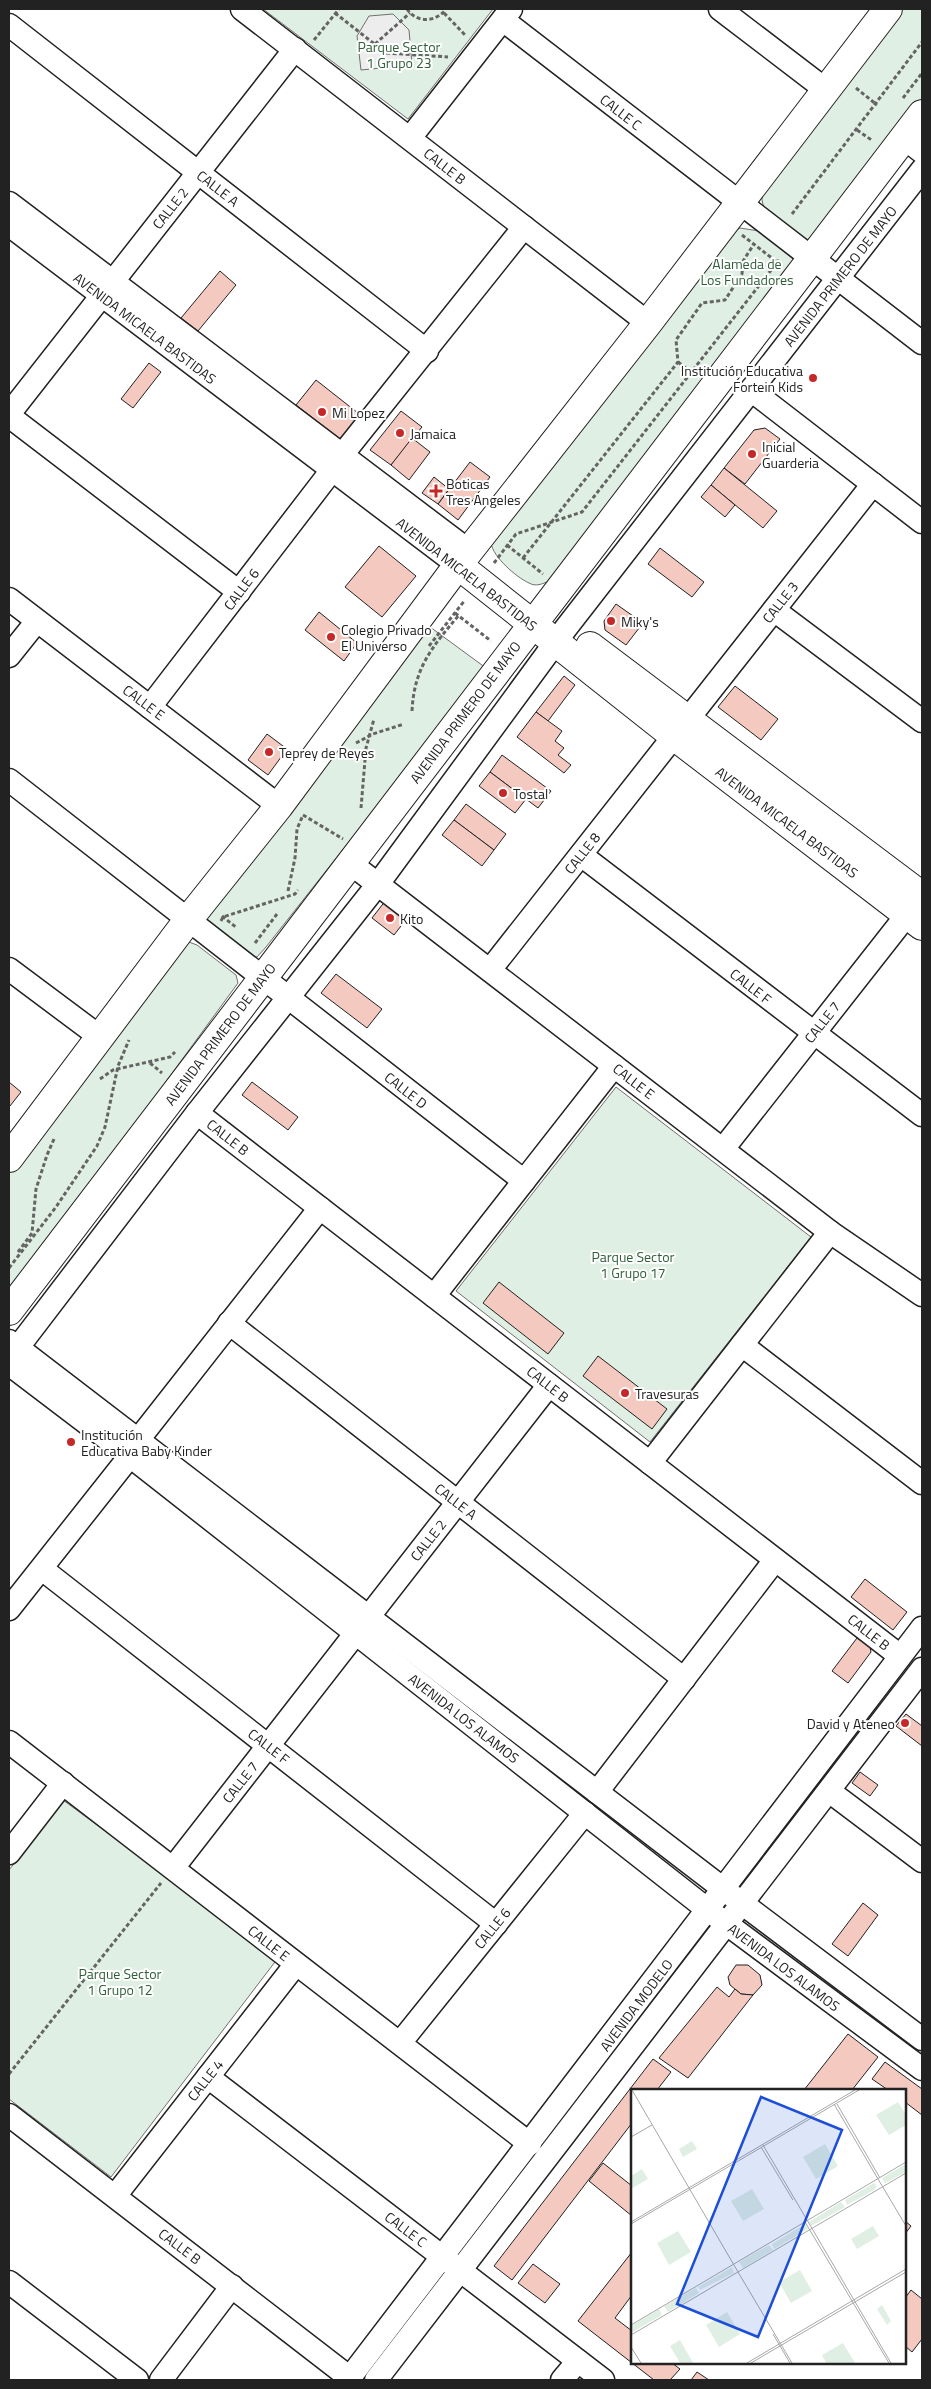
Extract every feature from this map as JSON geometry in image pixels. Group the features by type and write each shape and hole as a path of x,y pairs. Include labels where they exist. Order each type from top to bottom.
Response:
{"main road":[{"path":"9,1158 100,1037 198,928 450,608 463,558 648,323 888,9"},
{"name":"AVENIDA PRIMERO DE MAYO","path":"9,1311 262,978 346,845 508,655 559,588 795,260 913,145 911,109"},
{"name":"AVENIDA MICAELA BASTIDAS","path":"463,558 681,728 918,908"}],"street":[{"name":"CALLE B","path":"242,9 303,46 410,138 648,323"},
{"path":"720,9 826,90"},
{"path":"410,138 507,14"},
{"name":"CALLE C","path":"507,14 732,213 795,260 839,277"},
{"name":"CALLE A","path":"9,25 427,350"},
{"name":"CALLE 2","path":"107,289 198,172 303,46"},
{"name":"AVENIDA PRIMERO DE MAYO","path":"11,1353 378,884 561,635 922,170"},
{"name":"AVENIDA MICAELA BASTIDAS","path":"9,203 107,289"},
{"name":"AVENIDA MICAELA BASTIDAS","path":"9,225 107,289 463,558"},
{"name":"CALLE 6","path":"150,707 337,463 524,227"},
{"path":"839,277 922,343"},
{"path":"107,289 9,415 239,592"},
{"path":"751,390 922,522"},
{"name":"CALLE 3","path":"681,728 873,484"},
{"name":"CALLE E","path":"9,599 150,707 291,810"},
{"path":"774,610 922,721"},
{"path":"9,656 37,620"},
{"name":"CALLE 8","path":"490,970 681,728"},
{"path":"9,780 198,928"},
{"name":"CALLE E","path":"346,845 378,884 830,1232 922,1295"},
{"name":"CALLE F","path":"581,855 812,1034 922,1116"},
{"name":"CALLE 7","path":"723,1149 812,1034 918,908"},
{"name":"CALLE D","path":"198,928 524,1181"},
{"path":"9,969 100,1037"},
{"path":"434,1296 614,1066"},
{"name":"CALLE B","path":"197,1113 900,1656"},
{"path":"9,1609 320,1208"},
{"path":"650,1463 830,1232"},
{"name":"CALLE A","path":"229,1323 684,1679"},
{"path":"742,1345 922,1483"},
{"name":"AVENIDA LOS ALAMOS","path":"11,1353 363,1625 597,1792 922,2039"},
{"name":"CALLE 2","path":"363,1625 549,1385"},
{"path":"597,1792 775,1560"},
{"name":"CALLE F","path":"42,1568 496,1924"},
{"name":"CALLE 7","path":"173,1868 363,1625"},
{"name":"AVENIDA LOS ALAMOS","path":"363,1625 585,1813 708,1910 922,2069"},
{"name":"AVENIDA MODELO","path":"349,2379 724,1890 922,1628"},
{"name":"AVENIDA MODELO","path":"376,2380 922,1671"},
{"name":"CALLE E","path":"9,1742 530,2144"},
{"path":"9,1853 63,1784"},
{"path":"829,1791 922,1861"},
{"name":"CALLE 6","path":"400,2044 585,1813"},
{"name":"CALLE 4","path":"114,2196 296,1964"},
{"name":"CALLE C","path":"208,2077 604,2380"},
{"name":"CALLE B","path":"9,2115 232,2286 349,2379"},
{"path":"9,2282 137,2380"},
{"path":"162,2380 232,2286"},
{"path":"562,2380 578,2361"}],"path":[{"path":"303,46 339,9"},
{"path":"407,9 416,18 431,20 444,13 446,9"},
{"path":"335,13 386,53 454,57 448,64"},
{"path":"376,44 410,13"},
{"path":"444,13 468,38 474,31"},
{"path":"792,214 922,42"},
{"path":"911,109 922,73"},
{"path":"865,148 877,132"},
{"path":"419,660 450,608 484,575 516,534 582,512 795,260 754,244 732,213"},
{"path":"522,558 678,362 676,340 702,304 725,300 742,274 743,261 754,244"},
{"path":"486,528 559,588"},
{"path":"450,608 508,655"},
{"path":"412,712 413,689 424,660 450,608"},
{"path":"356,814 362,807 368,737 376,715"},
{"path":"354,745 368,737 404,724"},
{"path":"291,810 307,808"},
{"path":"291,810 346,845"},
{"path":"288,891 295,858 297,829 291,810"},
{"path":"198,928 224,917 296,894 301,886"},
{"path":"255,943 277,914"},
{"path":"9,1266 56,1207 97,1146 105,1127 118,1069 131,1034"},
{"path":"97,1080 118,1069 170,1057 177,1049"},
{"path":"9,1266 32,1234 36,1189 46,1155 57,1134"},
{"path":"9,2074 173,1868"}],"green space":[{"name":"Parque Sector 1 Grupo 23","path":"263,9 493,9 408,119"},
{"name":"Alameda de Los Fundadores","path":"902,9 922,9 922,99 822,232 814,238 805,240 771,216 766,210 762,196"},
{"name":"Alameda de Los Fundadores","path":"740,228 759,231 793,259 793,268 549,581 537,585 524,580 500,560 491,543 728,235"},
{"path":"426,624 486,668 266,947 257,957 249,957 204,923 204,910"},
{"path":"186,941 197,945 236,975 238,983 9,1296 9,1170"},
{"name":"Parque Sector 1 Grupo 17","path":"616,1087 811,1237 650,1442 456,1291"},
{"name":"Parque Sector 1 Grupo 12","path":"63,1800 278,1958 111,2177 9,2099 9,1870"}],"shaded area":[{"path":"393,14 409,30 412,65 361,70 357,36 369,16"}],"building":[{"path":"220,271 236,285 198,331 181,318"},
{"path":"149,363 161,372 133,408 121,399"},
{"path":"316,380 363,417 343,441 296,405"},
{"name":"Jamaica","path":"401,411 422,427 391,465 370,450"},
{"name":"Inicial Guarderia","path":"765,428 780,439 745,484 724,468 754,430"},
{"path":"412,438 430,452 409,480 391,465"},
{"path":"470,462 490,477 458,520 438,504"},
{"path":"724,468 777,511 763,528 711,485"},
{"name":"Boticas Tres Angeles","path":"434,477 449,489 438,504 422,493"},
{"path":"711,485 735,505 725,517 701,497"},
{"path":"379,546 416,576 382,617 345,587"},
{"path":"660,548 704,582 692,597 648,564"},
{"path":"616,604 643,623 626,645 605,630 604,621"},
{"name":"Colegio Privado El Universo","path":"319,612 357,643 344,661 305,630"},
{"path":"564,676 575,685 548,721 536,712"},
{"path":"735,686 778,719 761,740 718,707"},
{"path":"536,712 562,731 555,741 564,748 558,755 571,765 564,773 517,737"},
{"path":"267,734 287,749 268,775 248,760"},
{"path":"502,755 551,791 538,808 490,772"},
{"name":"Tostal","path":"490,772 526,799 515,813 479,786"},
{"path":"466,804 506,834 494,850 454,820"},
{"path":"454,820 494,850 482,866 442,835"},
{"name":"Kito","path":"386,900 408,917 394,935 372,918"},
{"path":"336,974 382,1009 367,1028 321,993"},
{"path":"9,1082 21,1092 10,1106 9,1105"},
{"path":"252,1082 298,1117 288,1130 242,1095"},
{"path":"499,1282 564,1333 548,1354 483,1303"},
{"name":"Travesuras","path":"598,1356 667,1409 652,1429 583,1376"},
{"path":"865,1579 907,1612 893,1630 851,1597"},
{"path":"857,1638 870,1647 871,1652 848,1683 832,1671"},
{"path":"906,1714 922,1726 922,1746 896,1726"},
{"path":"860,1772 878,1785 870,1796 852,1783"},
{"path":"863,1903 878,1915 848,1956 832,1944"},
{"path":"736,1965 748,1965 760,1975 762,1985 753,1995 741,1994 730,1985 728,1977"},
{"path":"717,1987 729,1997 735,1989 741,1994 753,1995 688,2078 659,2058"},
{"path":"848,2034 878,2057 853,2089 805,2089"},
{"path":"653,2059 671,2072 658,2089 631,2089 631,2124 512,2280 494,2266"},
{"path":"885,2062 922,2089 922,2115 906,2103 906,2089 887,2089 872,2079"},
{"path":"603,2163 631,2185 631,2215 589,2181"},
{"path":"906,2222 911,2226 906,2233"},
{"path":"631,2253 631,2296 615,2318 631,2330 631,2362 578,2321"},
{"path":"533,2264 560,2284 545,2303 518,2283"},
{"path":"911,2290 922,2299 922,2339 912,2352 906,2347 906,2297"},
{"path":"633,2364 673,2364 680,2369 670,2380 654,2380"},
{"path":"697,2372 709,2380 691,2380"}],"place":[{"name":"Institución Educativa Fortein Kids","path":"813,378"},
{"name":"Mi Lopez","path":"322,412"},
{"name":"Jamaica","path":"400,433"},
{"name":"Inicial Guarderia","path":"752,454"},
{"name":"Boticas Tres Angeles","path":"436,491"},
{"name":"Miky's","path":"611,621"},
{"name":"Colegio Privado El Universo","path":"331,637"},
{"name":"Teprey de Reyes","path":"269,752"},
{"name":"Tostal","path":"503,793"},
{"name":"Kito","path":"390,918"},
{"name":"Travesuras","path":"625,1393"},
{"name":"Institución Educativa Baby Kinder","path":"71,1442"},
{"name":"David y Ateneo","path":"905,1723"}]}
